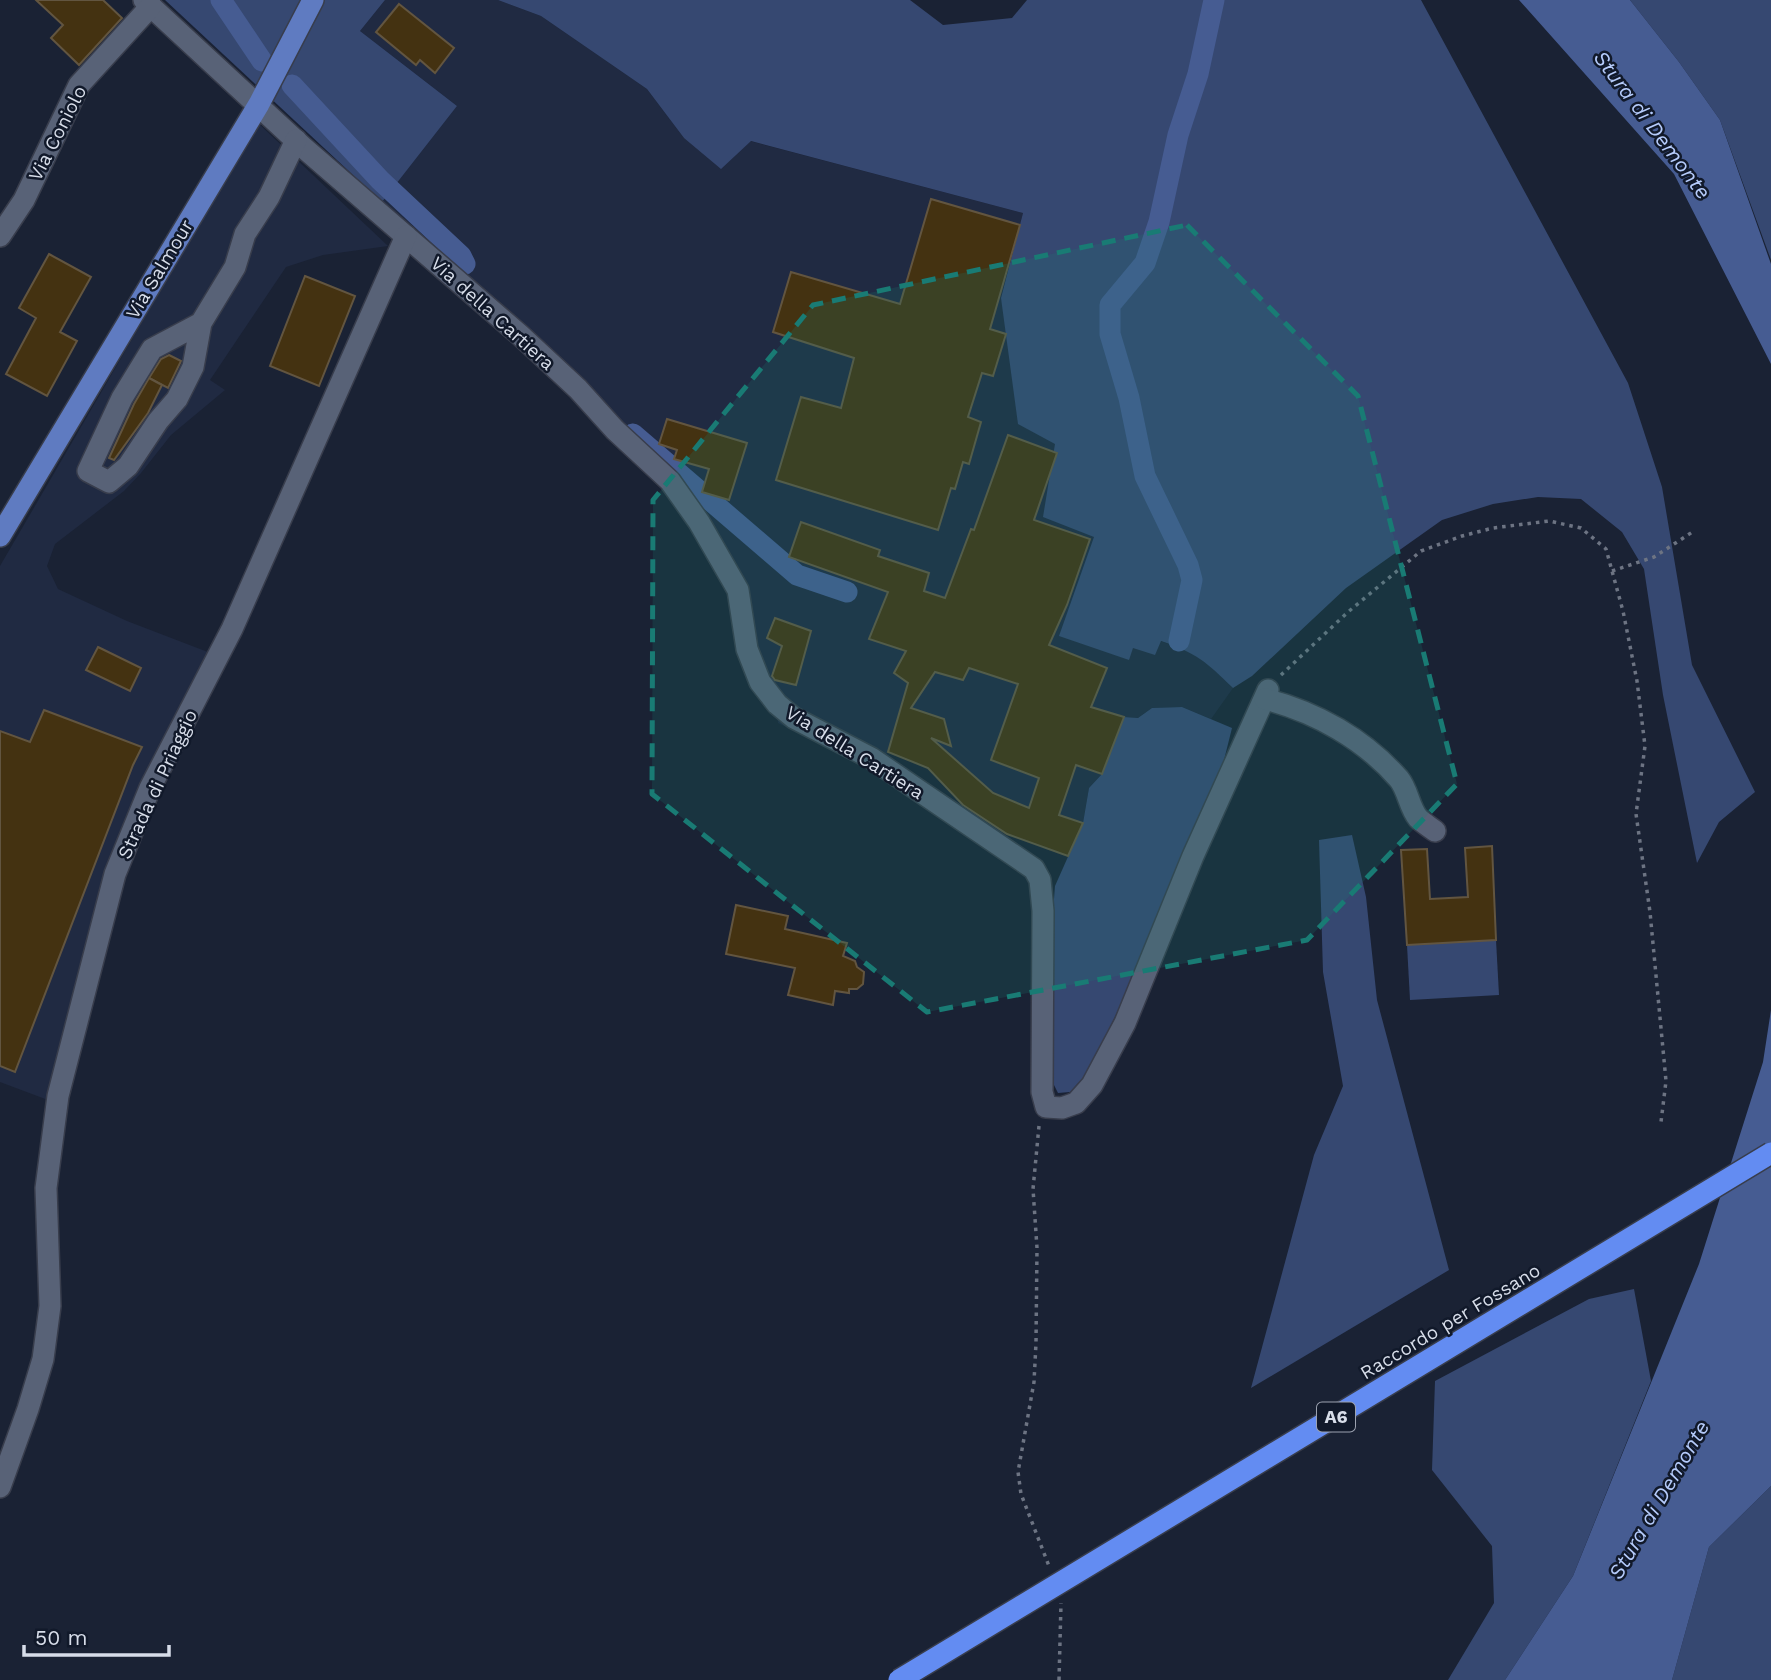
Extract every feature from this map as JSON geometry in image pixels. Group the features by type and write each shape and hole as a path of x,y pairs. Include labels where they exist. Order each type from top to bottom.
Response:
{"highway":[{"name":"Raccordo per Fossano","path":"900,1680 1771,1153"}],"main road":[{"name":"Via Salmour","path":"0,536 259,104 313,0"}],"street":[{"name":"Via della Cartiera","path":"148,3 296,140 520,335 670,481 699,522 738,590 747,649 760,682 777,704 794,718 871,758 1034,869 1040,880 1043,911 1042,1093 1046,1107"},
{"name":"Via Coniolo","path":"0,236 23,200 79,85 148,3"},
{"path":"201,323 152,349 122,398 88,471 109,482 128,466 158,421 177,399 193,367 201,323 235,267 245,234 269,197 296,140"},
{"name":"Strada di Priaggio","path":"0,1487 43,1359 50,1306 46,1188 58,1096 115,874 150,788 232,629 406,236"},
{"path":"1046,1107 1062,1108 1076,1103 1092,1085 1125,1023 1193,856 1267,694 1328,723 1364,746 1401,781 1418,817 1435,831"}],"path":[{"path":"1267,694 1298,657 1421,551 1493,528 1549,521 1581,528 1606,549 1637,681 1645,746 1636,814 1650,912 1666,1081 1661,1122"},
{"path":"1612,571 1654,557 1694,531"},
{"path":"1046,1107 1039,1125 1033,1189 1037,1248 1034,1382 1018,1472 1021,1494 1052,1573"},
{"path":"1059,1596 1062,1607 1059,1680"}],"highlighted area":[{"path":"1187,225 1358,396 1457,784 1307,940 927,1012 652,794 653,500 813,305"}],"shaded area":[{"path":"165,0 385,0 360,31 457,106 382,202"},
{"path":"385,0 498,0 541,16 647,89 684,138 750,141 1023,213 1001,298 1055,443 1094,537 1128,660 1133,647 1160,641 1203,659 1233,688 1211,719 1182,707 1152,708 1138,718 1124,717 1102,774 1089,788 1083,823 1068,856 984,826 928,768 888,752 875,771 778,723 775,689 741,610 738,570 707,513 615,430 382,202 457,106 360,31"},
{"path":"498,0 910,0 943,25 1012,18 1027,0 1421,0 1628,383 1662,487 1692,665 1755,792 1719,822 1697,863 1663,695 1644,569 1622,532 1581,499 1538,497 1493,504 1442,520 1346,588 1252,676 1233,688 1200,659 1161,641 1155,655 1133,648 1129,660 1059,636 1094,537 1043,517 1055,444 1018,424 1001,298 1023,213 751,141 721,169 684,138 647,89 541,16"},
{"path":"1630,0 1771,0 1771,260 1720,120"},
{"path":"258,123 388,246 323,255 286,267 210,380 225,390 171,435 124,491 55,544 47,566 58,589 127,621 226,659 121,879 64,1106 0,1082 0,566"},
{"path":"1182,707 1232,728 1223,764 1143,957 1090,1070 1070,1092 1058,1093 1054,1085 1050,951 1055,886 1083,823 1089,788 1102,774 1124,717 1138,718 1152,708"},
{"path":"1352,835 1366,897 1377,1000 1449,1270 1251,1388 1314,1155 1343,1086 1323,972 1319,840"},
{"path":"1496,940 1499,995 1410,1000 1407,945"},
{"path":"1634,1289 1651,1381 1573,1576 1505,1680 1448,1680 1494,1603 1492,1546 1432,1470 1435,1381 1589,1299"},
{"path":"1771,1486 1771,1680 1672,1680 1709,1547"}],"water":[{"name":"Stura di Demonte","path":"1519,0 1630,0 1720,120 1771,264 1771,364 1674,174"},
{"name":"Stura di Demonte","path":"1771,1010 1771,1486 1709,1547 1672,1680 1505,1680 1573,1576 1699,1264 1763,1062"}],"building":[{"path":"36,0 103,0 122,18 79,65 51,38 63,25"},
{"path":"399,4 454,48 435,73 420,60 416,65 376,32"},
{"path":"931,199 1020,225 990,329 1006,334 993,376 982,373 968,417 981,422 969,464 963,462 955,489 951,488 938,530 776,480 801,397 841,408 854,358 773,332 791,272 900,304"},
{"path":"49,254 91,277 60,332 77,341 47,396 6,374 36,318 19,308"},
{"path":"305,276 355,296 319,386 270,366"},
{"path":"169,355 181,361 168,388 149,378 161,359"},
{"path":"149,378 162,385 148,413 114,460 109,458 134,404"},
{"path":"667,419 747,443 729,500 702,492 709,469 674,459 677,450 659,444"},
{"path":"1008,435 1057,453 1034,520 1090,539 1067,605 1049,645 1107,668 1091,707 1124,717 1102,774 1076,765 1059,815 1083,823 1068,856 1007,834 963,805 928,768 888,752 908,683 894,673 906,651 869,639 888,592 789,557 801,522 880,550 878,556 929,573 924,591 945,598 971,529 974,530","holes":["969,668 1018,684 991,760 1039,778 1029,808 993,793 931,738 951,746 944,719 911,708 935,672 963,680"]},
{"path":"775,618 811,631 796,685 775,680 772,676 782,646 767,638"},
{"path":"98,647 141,668 130,691 86,670"},
{"path":"44,710 142,747 15,1072 0,1066 0,731 30,742"},
{"path":"1492,846 1496,940 1407,945 1401,850 1427,849 1430,899 1468,897 1465,848"},
{"path":"736,905 788,916 785,929 847,943 843,956 855,961 857,967 864,972 863,984 857,989 849,989 849,993 835,991 833,1005 788,995 795,968 726,954"}],"waterway":[{"path":"221,0 262,61"},
{"path":"1179,641 1192,580 1188,565 1145,476 1129,398 1110,334 1110,305 1145,263 1159,222 1178,135 1198,74 1214,0"},
{"path":"292,85 380,180 461,256 465,264"},
{"path":"633,434 797,575 847,592"}]}
